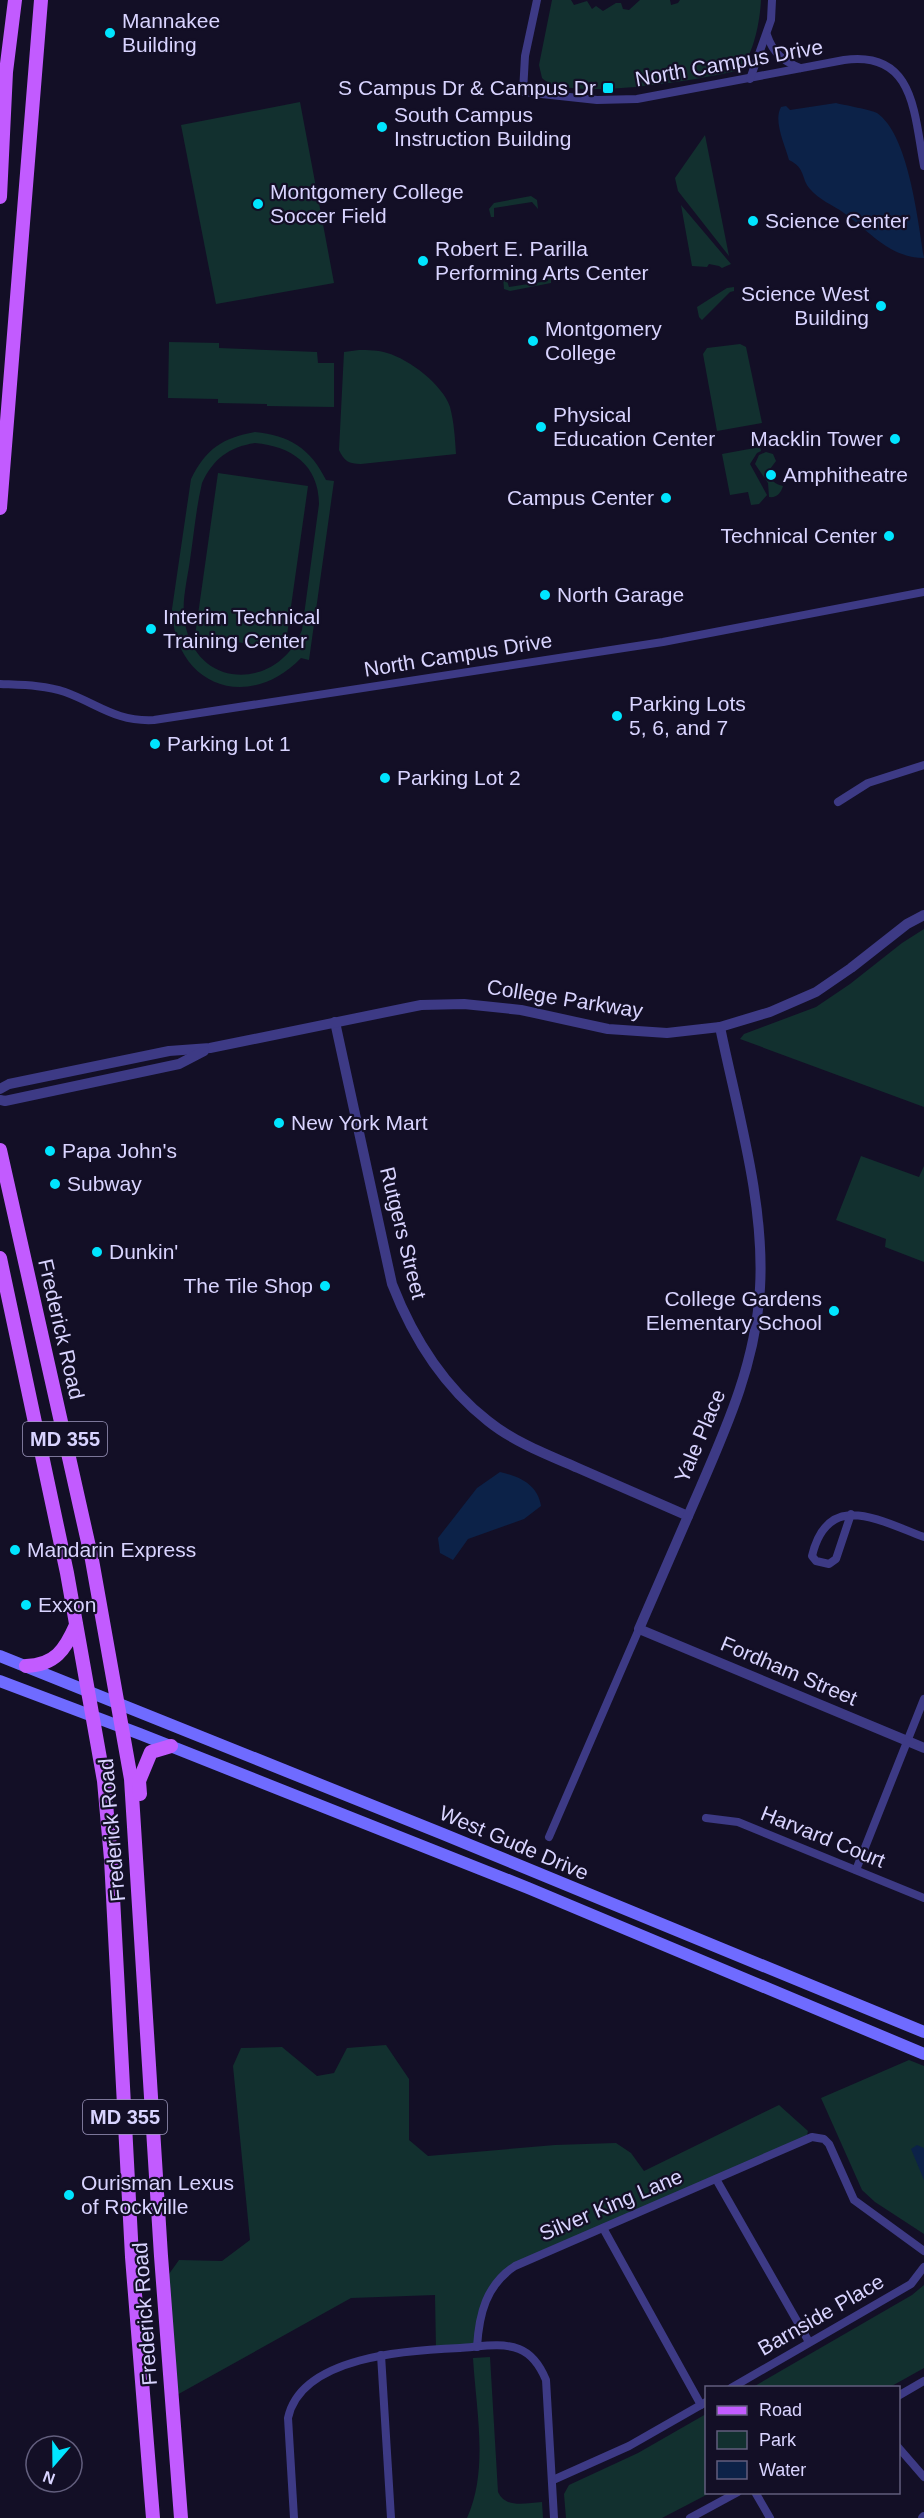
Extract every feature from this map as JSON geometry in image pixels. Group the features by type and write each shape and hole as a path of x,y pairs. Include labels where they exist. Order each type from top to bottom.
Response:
{"main road":[{"path":"0,197 6,72 15,0"},
{"path":"0,508 41,0"},
{"path":"0,312 14,313"},
{"name":"Frederick Road","path":"0,1150 92,1560 131,1779 161,2256 181,2518"},
{"name":"Frederick Road","path":"0,1258 76,1625 104,1781 111,1859 132,2257 153,2518"},
{"path":"26,1666 45,1664 57,1657 65,1648 76,1625"},
{"name":"West Gude Drive","path":"0,1656 118,1702 924,2032"},
{"name":"West Gude Drive","path":"0,1681 171,1746 528,1888 924,2054"},
{"path":"134,1819 140,1797 139,1781 145,1763 153,1750 171,1746"}],"street":[{"name":"North Campus Drive","path":"537,0 525,56 523,92 587,100 618,101 656,98 856,58 869,59 891,68 906,84 924,166"},
{"path":"750,79 771,20 772,0"},
{"path":"766,35 774,51 787,62 801,69"},
{"name":"North Campus Drive","path":"0,684 64,691 123,718 154,720 666,642 924,592"},
{"path":"838,802 868,783 924,765"},
{"name":"College Parkway","path":"0,1089 16,1083 169,1051 210,1048 421,1005 464,1004 521,1010 608,1029 667,1033 720,1027 770,1012 816,992 908,924 924,915"},
{"name":"Rutgers Street","path":"335,1022 392,1284 406,1320 431,1362 456,1391 488,1421 508,1435 688,1516"},
{"name":"Yale Place","path":"549,1837 729,1423 744,1382 754,1339 760,1288 760,1239 755,1197 720,1027"},
{"name":"College Parkway","path":"0,1100 5,1101 179,1064 210,1048"},
{"path":"851,1514 836,1559 829,1564 816,1561 812,1556 822,1528 843,1515 851,1514 872,1518 924,1537"},
{"name":"Fordham Street","path":"639,1629 924,1748"},
{"path":"856,1870 924,1699"},
{"name":"Harvard Court","path":"706,1818 738,1822 924,1898"},
{"name":"Silver King Lane","path":"477,2347 482,2310 495,2283 505,2273 529,2259 806,2139 818,2137 829,2144 854,2200 924,2251"},
{"path":"716,2179 809,2342"},
{"path":"553,2480 629,2446 704,2403 603,2228"},
{"name":"Barnside Place","path":"734,2386 911,2284 924,2267"},
{"path":"294,2518 288,2418 296,2397 305,2387 355,2362 381,2355 431,2349 498,2346 519,2349 537,2364 544,2374 547,2385 554,2518"},
{"path":"381,2355 391,2518"},
{"path":"900,2395 924,2381"},
{"path":"900,2449 924,2478"},
{"path":"690,2518 736,2494"},
{"path":"756,2494 771,2518"}],"green space":[{"path":"552,0 571,0 574,5 587,1 592,9 596,6 603,11 616,3 621,3 623,9 629,10 640,0 670,0 671,5 680,0 761,0 755,36 749,55 740,70 698,79 637,87 579,89 556,85 542,78 539,65"},
{"name":"Montgomery College Soccer Field","path":"300,102 334,283 216,304 181,125"},
{"path":"705,135 729,256 678,191 675,178"},
{"path":"531,196 537,200 538,209 532,202 494,208 494,217 491,217 489,209 494,203"},
{"path":"681,205 731,264 722,268 709,264 707,267 692,266"},
{"path":"548,269 551,271 551,283 510,291 504,289 503,277 506,278 509,287 548,281"},
{"path":"734,287 734,291 730,292 702,320 699,317 697,307 727,288"},
{"path":"169,342 219,343 219,348 317,352 318,363 334,363 334,407 267,406 267,404 218,403 218,399 168,398"},
{"path":"740,344 746,347 762,423 717,431 703,354 707,348"},
{"path":"380,351 396,356 415,367 433,382 450,407 456,454 361,464 350,462 343,457 339,450 344,352"},
{"path":"255,432 288,440 306,452 326,480 334,481 309,660 301,658 280,675 259,684 237,687 217,683 200,673 186,657 176,635 172,609 191,479 203,460 216,446","holes":["255,443 291,453 308,468 318,490 319,504 302,630 291,649 276,663 259,672 241,675 223,672 207,663 194,649 184,620 185,594 198,502 206,475 211,467 230,451"]},
{"path":"760,447 761,451 750,464 767,495 759,504 751,505 748,492 730,495 722,454"},
{"path":"766,452 773,454 776,461 770,469 771,478 783,486 774,497 769,497 768,483 755,464 759,455"},
{"path":"218,473 308,486 285,649 195,636"},
{"path":"924,929 924,1107 740,1039 744,1034 816,1007"},
{"path":"861,1156 919,1177 924,1166 924,1262 885,1247 886,1239 836,1220"},
{"path":"386,2045 409,2079 409,2140 428,2156 555,2145 616,2143 631,2153 644,2171 779,2105 808,2131 806,2139 515,2266 487,2297 477,2347 436,2349 435,2295 351,2298 175,2396 163,2274 169,2274 179,2260 222,2261 250,2240 233,2066 241,2048 282,2047 317,2076 334,2073 347,2048"},
{"path":"909,2060 924,2066 924,2234 875,2202 862,2190 821,2098"},
{"path":"924,2285 924,2368 892,2386 755,2386 912,2295"},
{"path":"490,2357 498,2492 511,2503 542,2502 543,2518 467,2518 478,2480 479,2460 473,2358"},
{"path":"705,2415 705,2494 708,2494 662,2518 566,2518 564,2494 569,2485 638,2453"}],"water":[{"path":"836,103 877,113 888,124 897,140 910,180 924,258 912,257 890,249 814,193 807,185 798,166 789,160 779,126 781,107 786,106 790,110"},
{"path":"500,1472 526,1482 536,1492 541,1506 524,1519 468,1539 453,1560 440,1553 438,1538 477,1488"},
{"path":"917,2145 924,2148 924,2180 911,2149"}],"place":[{"name":"Mannakee Building","path":"110,33"},
{"name":"S Campus Dr & Campus Dr","path":"608,88"},
{"name":"South Campus Instruction Building","path":"382,127"},
{"name":"Montgomery College Soccer Field","path":"258,204"},
{"name":"Science Center","path":"753,221"},
{"name":"Robert E. Parilla Performing Arts Center","path":"423,261"},
{"name":"Science West Building","path":"881,306"},
{"name":"Montgomery College","path":"533,341"},
{"name":"Physical Education Center","path":"541,427"},
{"name":"Macklin Tower","path":"895,439"},
{"name":"Amphitheatre","path":"771,475"},
{"name":"Campus Center","path":"666,498"},
{"name":"Technical Center","path":"889,536"},
{"name":"North Garage","path":"545,595"},
{"name":"Interim Technical Training Center","path":"151,629"},
{"name":"Parking Lots 5, 6, and 7","path":"617,716"},
{"name":"Parking Lot 1","path":"155,744"},
{"name":"Parking Lot 2","path":"385,778"},
{"name":"New York Mart","path":"279,1123"},
{"name":"Papa John's","path":"50,1151"},
{"name":"Subway","path":"55,1184"},
{"name":"Dunkin'","path":"97,1252"},
{"name":"The Tile Shop","path":"325,1286"},
{"name":"College Gardens Elementary School","path":"834,1311"},
{"name":"Mandarin Express","path":"15,1550"},
{"name":"Exxon","path":"26,1605"},
{"name":"Ourisman Lexus of Rockville","path":"69,2195"}]}
